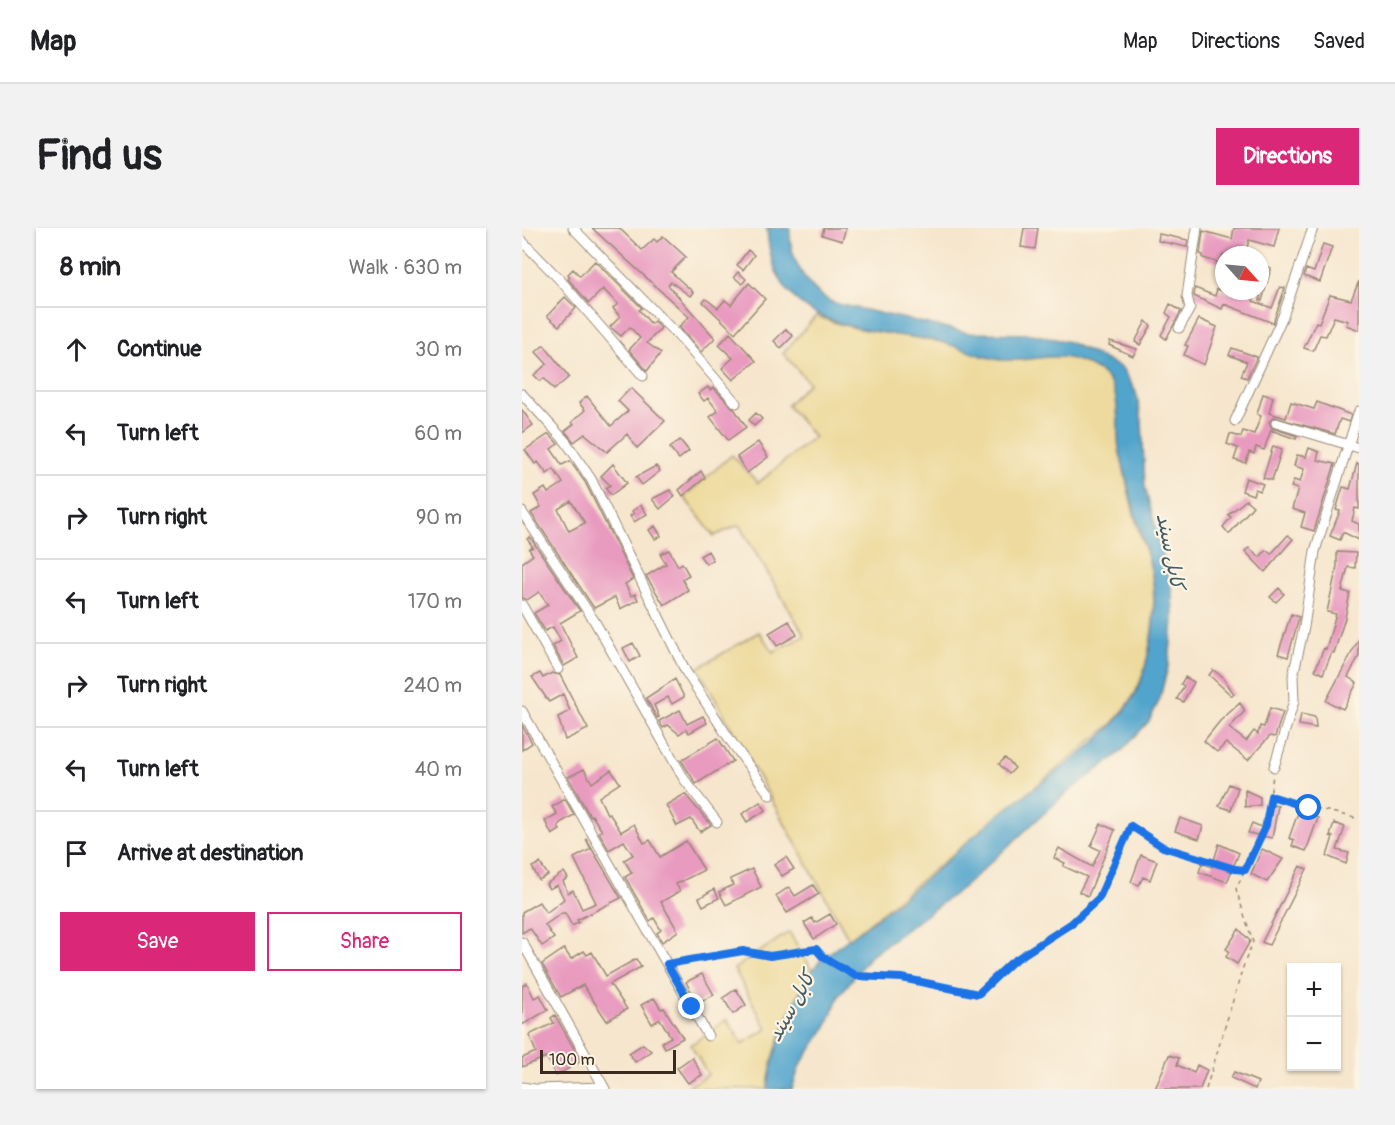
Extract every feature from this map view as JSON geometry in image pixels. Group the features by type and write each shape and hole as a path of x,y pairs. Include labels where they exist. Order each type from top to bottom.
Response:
{"street":[{"path":"573,228 683,341 736,403"},
{"path":"1179,328 1190,308 1187,296 1197,228"},
{"path":"1234,421 1283,316 1312,228"},
{"path":"522,241 561,281 644,376"},
{"path":"522,394 566,442 591,479 686,672 729,740 770,795"},
{"path":"1274,767 1294,701 1293,676 1304,627 1315,551 1354,446 1359,411"},
{"path":"1275,423 1354,446"},
{"path":"522,512 595,622 684,779 717,822"},
{"path":"522,605 558,669"},
{"path":"522,711 708,1036"},
{"path":"522,942 604,1088 522,1088"}],"path":[{"path":"1206,1089 1245,961 1254,942 1236,896 1236,889 1266,825 1274,767"},
{"path":"1271,796 1359,819"},
{"path":"667,964 743,951 770,956 816,949 823,957 856,976 902,978 978,994 1012,962 1072,923 1099,898 1131,826 1163,847 1245,870"}],"sand":[{"path":"816,316 847,326 941,342 994,359 1061,357 1085,363 1099,371 1113,387 1116,397 1118,441 1134,517 1150,565 1154,593 1151,640 1144,670 1135,693 1113,723 849,939 698,668 759,632 773,652 805,636 739,525 714,536 684,497 732,455 758,483 814,437 787,405 809,383 783,353"},
{"path":"789,932 812,970 778,1043 768,1089 684,1089 708,1075 691,1045 727,1019 742,1044 767,1029 734,969"}],"water":[{"path":"767,228 790,228 792,251 796,262 808,282 834,303 969,333 1032,334 1069,342 1122,368 1136,392 1142,421 1145,487 1172,591 1173,620 1169,663 1159,701 1149,721 1120,753 1063,796 965,886 870,956 839,996 825,1029 800,1065 792,1089 768,1089 770,1075 788,1018 815,966 934,872 1003,811 1082,752 1119,717 1133,698 1142,678 1151,637 1154,592 1150,565 1119,449 1115,395 1106,377 1097,370 1071,359 1050,357 1017,360 994,359 937,341 879,332 825,318 803,305 785,287 772,262"}],"building":[{"path":"592,228 619,228 642,250 654,239 657,242 663,236 686,257 671,272 693,292 690,296 671,282 668,285 715,338 701,352 679,327 689,317"},
{"path":"824,228 846,228 842,241 822,235"},
{"path":"1024,228 1038,228 1035,249 1021,247"},
{"path":"1234,228 1279,228 1274,247 1249,240 1247,246 1215,246 1215,262 1203,258 1200,254 1203,231 1232,239"},
{"path":"1159,234 1188,240 1187,247 1158,241"},
{"path":"1323,244 1332,247 1320,282 1304,276 1306,269 1314,272"},
{"path":"748,250 754,255 743,270 737,265"},
{"path":"595,261 642,308 639,310 651,324 654,321 661,328 647,343 661,353 647,371 629,350 640,338 630,327 621,336 610,327 620,317 613,308 618,304 603,289 589,303 568,279 570,277 568,274 573,269 580,276"},
{"path":"738,272 746,279 742,284 734,277"},
{"path":"1359,281 1359,330 1346,325 1348,321 1334,317 1326,336 1320,335 1313,351 1304,348 1316,322 1319,323 1330,295 1351,300"},
{"path":"749,283 765,299 735,333 703,302 706,299 718,308 725,300 731,305"},
{"path":"1280,287 1285,288 1273,323 1224,304 1222,309 1194,296 1195,288 1215,296 1215,300 1253,300 1272,308"},
{"path":"565,297 576,308 559,326 547,316"},
{"path":"1170,304 1181,311 1166,339 1161,335 1171,317 1166,313"},
{"path":"1199,319 1217,327 1204,365 1184,355 1188,346 1185,345"},
{"path":"1146,321 1151,326 1140,345 1135,342"},
{"path":"786,329 793,336 781,348 774,341"},
{"path":"730,333 756,361 733,380 722,368 733,358 719,345"},
{"path":"1110,341 1137,349 1133,356 1109,345"},
{"path":"544,345 569,377 554,390 544,378 540,381 534,375 547,364 536,352"},
{"path":"1232,348 1257,357 1247,378 1241,376 1247,362 1229,355"},
{"path":"708,387 710,390 714,388 735,410 746,427 728,440 710,417 718,411 708,398 704,401 698,394"},
{"path":"631,388 665,421 637,448 627,434 607,452 585,434 574,442 565,431 585,410 579,403 587,396 611,426 628,411 618,401"},
{"path":"1263,394 1273,397 1269,413 1286,418 1291,402 1314,409 1317,402 1351,415 1349,422 1340,419 1335,434 1274,417 1269,422 1272,428 1297,436 1296,439 1271,430 1264,450 1256,447 1254,454 1249,452 1246,463 1234,460 1238,448 1227,444 1230,434 1241,437 1243,431 1254,434 1261,416 1257,414"},
{"path":"522,410 533,425 522,433"},
{"path":"756,413 762,419 754,426 749,420"},
{"path":"549,434 558,444 551,449 562,465 570,461 585,482 633,579 625,584 631,596 635,594 638,600 620,609 615,597 594,608 531,513 541,507 534,495 545,488 548,493 563,483 554,469 547,474 538,462 535,464 525,450","holes":["571,501 585,523 569,531 558,509"]},
{"path":"680,440 689,451 679,459 670,448"},
{"path":"758,442 768,457 747,473 737,457"},
{"path":"1273,446 1282,449 1272,480 1263,478"},
{"path":"1309,448 1319,452 1317,460 1335,464 1314,531 1301,527 1305,513 1292,509 1298,489 1291,487 1294,480 1300,482 1304,469 1294,466 1297,455 1306,457"},
{"path":"1357,463 1359,464 1359,509 1355,508 1352,521 1359,524 1359,540 1343,532 1340,540 1330,536 1340,511 1336,510 1343,487 1350,489"},
{"path":"613,464 627,483 611,495 605,488 610,485 601,476"},
{"path":"656,466 660,471 642,485 636,477"},
{"path":"701,471 705,478 683,496 679,490"},
{"path":"1246,478 1263,484 1260,491 1255,489 1253,495 1242,491"},
{"path":"670,490 675,496 660,509 652,499"},
{"path":"1246,500 1253,506 1229,534 1223,527 1231,517 1228,515"},
{"path":"641,505 647,514 634,522 630,516 634,513 632,511"},
{"path":"655,526 661,536 655,539 649,530"},
{"path":"1288,535 1293,539 1265,572 1245,551 1249,548 1260,557 1266,550 1271,554"},
{"path":"530,537 580,611 560,623 578,658 564,666 553,646 561,641 553,627 545,631 534,613 548,605 539,592 527,600 522,598 522,563 533,555 529,549 533,547 527,539"},
{"path":"669,550 678,566 682,563 689,575 682,579 688,590 664,605 646,576 666,564 660,554"},
{"path":"708,551 713,560 706,564 700,556"},
{"path":"1337,552 1356,553 1355,568 1348,567 1342,591 1350,593 1345,618 1334,653 1332,652 1323,674 1315,670 1324,648 1326,649 1336,614 1327,612 1337,566"},
{"path":"1279,588 1284,594 1276,602 1270,597"},
{"path":"1291,614 1299,617 1288,657 1278,654"},
{"path":"789,621 797,635 777,646 769,633"},
{"path":"1359,639 1359,656 1348,677 1357,683 1343,709 1326,701"},
{"path":"633,643 640,656 630,662 623,648"},
{"path":"1213,670 1222,676 1234,694 1232,696 1209,675"},
{"path":"540,673 543,678 552,673 560,675 588,729 565,740 558,717 570,711 563,694 549,702 532,677"},
{"path":"1185,677 1194,682 1183,702 1177,699 1184,686 1181,684"},
{"path":"675,679 684,697 672,704 668,697 654,705 659,717 657,718 646,698"},
{"path":"1240,703 1245,711 1229,728 1246,741 1254,731 1258,734 1260,726 1264,727 1270,708 1283,712 1275,737 1270,736 1248,760 1226,743 1217,752 1204,741 1220,721"},
{"path":"680,710 687,724 703,716 707,723 689,733 686,729 679,734 668,725 663,728 659,721"},
{"path":"1301,714 1315,717 1316,728 1299,725"},
{"path":"522,725 532,743 522,750"},
{"path":"718,738 733,761 696,784 681,760"},
{"path":"1005,758 1015,768 1009,774 999,764"},
{"path":"584,769 592,783 611,770 620,783 599,797 607,814 609,813 621,832 634,824 644,843 650,840 660,857 686,841 704,870 676,884 680,891 661,902 678,931 662,942 657,933 661,930 654,918 650,921 625,877 632,873 624,860 633,855 624,841 609,850 599,832 602,831 592,815 590,816 568,777"},
{"path":"1229,784 1238,788 1231,810 1219,806"},
{"path":"1245,790 1260,797 1260,805 1245,807"},
{"path":"685,794 711,825 700,832 691,819 677,826 666,805"},
{"path":"565,799 574,815 560,823 558,826 560,830 552,835 545,821 557,814 552,807"},
{"path":"760,802 766,810 747,822 742,814"},
{"path":"1271,805 1278,806 1272,838 1248,833 1252,823 1266,829"},
{"path":"1299,810 1318,818 1306,851 1292,846 1294,840 1289,838"},
{"path":"1180,818 1203,826 1199,839 1175,831"},
{"path":"1334,823 1345,827 1337,850 1349,853 1346,864 1327,856 1333,837 1330,836"},
{"path":"1101,824 1115,830 1088,896 1079,892 1087,877 1063,866 1065,863 1054,858 1059,848 1092,867 1100,850 1091,846"},
{"path":"586,839 621,898 577,920 579,922 572,926 565,913 562,913 545,925 554,938 542,946 530,928 522,933 522,912 539,902 546,913 564,899 557,885 549,889 546,884 564,872 568,878 563,881 568,893 573,890 582,909 596,903 574,858 591,849"},
{"path":"1219,844 1239,853 1227,882 1199,872 1202,863 1212,867"},
{"path":"1262,849 1283,859 1267,882 1251,874"},
{"path":"1141,855 1157,861 1150,880 1143,877 1139,885 1131,882"},
{"path":"786,857 794,869 782,876 774,865"},
{"path":"540,863 548,875 539,880 532,867"},
{"path":"1300,866 1307,869 1269,945 1262,942"},
{"path":"752,869 761,887 726,905 719,892 733,885 730,879"},
{"path":"813,885 819,894 787,913 776,896 789,887 795,896"},
{"path":"714,889 719,898 703,906 699,898"},
{"path":"830,914 836,924 814,939 804,923 812,918 815,923"},
{"path":"1239,929 1250,941 1237,964 1226,957 1229,951 1226,949"},
{"path":"564,949 571,959 584,951 587,955 592,952 606,976 636,959 641,967 610,984 627,1009 607,1021 583,985 561,997 542,964"},
{"path":"702,974 714,995 697,1003 686,982"},
{"path":"527,983 534,998 540,995 548,1010 522,1025 522,986"},
{"path":"736,989 746,1005 733,1014 723,998"},
{"path":"654,998 661,1009 664,1008 683,1038 665,1048 662,1042 671,1037 660,1019 652,1024 641,1005"},
{"path":"555,1015 581,1061 556,1076 547,1057 522,1067 522,1058 536,1052 529,1035 554,1023 551,1018"},
{"path":"643,1044 651,1051 635,1062 629,1053"},
{"path":"1169,1055 1179,1058 1177,1065 1194,1073 1197,1065 1207,1070 1200,1089 1155,1089"},
{"path":"692,1057 702,1075 688,1083 677,1068"},
{"path":"1234,1072 1258,1082 1255,1089 1231,1078"}],"route":[{"path":"692,1007 667,964 743,951 770,956 816,949 823,957 856,976 902,978 978,994 1012,962 1072,923 1099,898 1131,826 1163,847 1245,870 1266,825 1271,796 1309,808"}],"water label":[{"name":"کابل سيند","path":"1171,551"},
{"name":"کابل سيند","path":"791,1006"}]}
